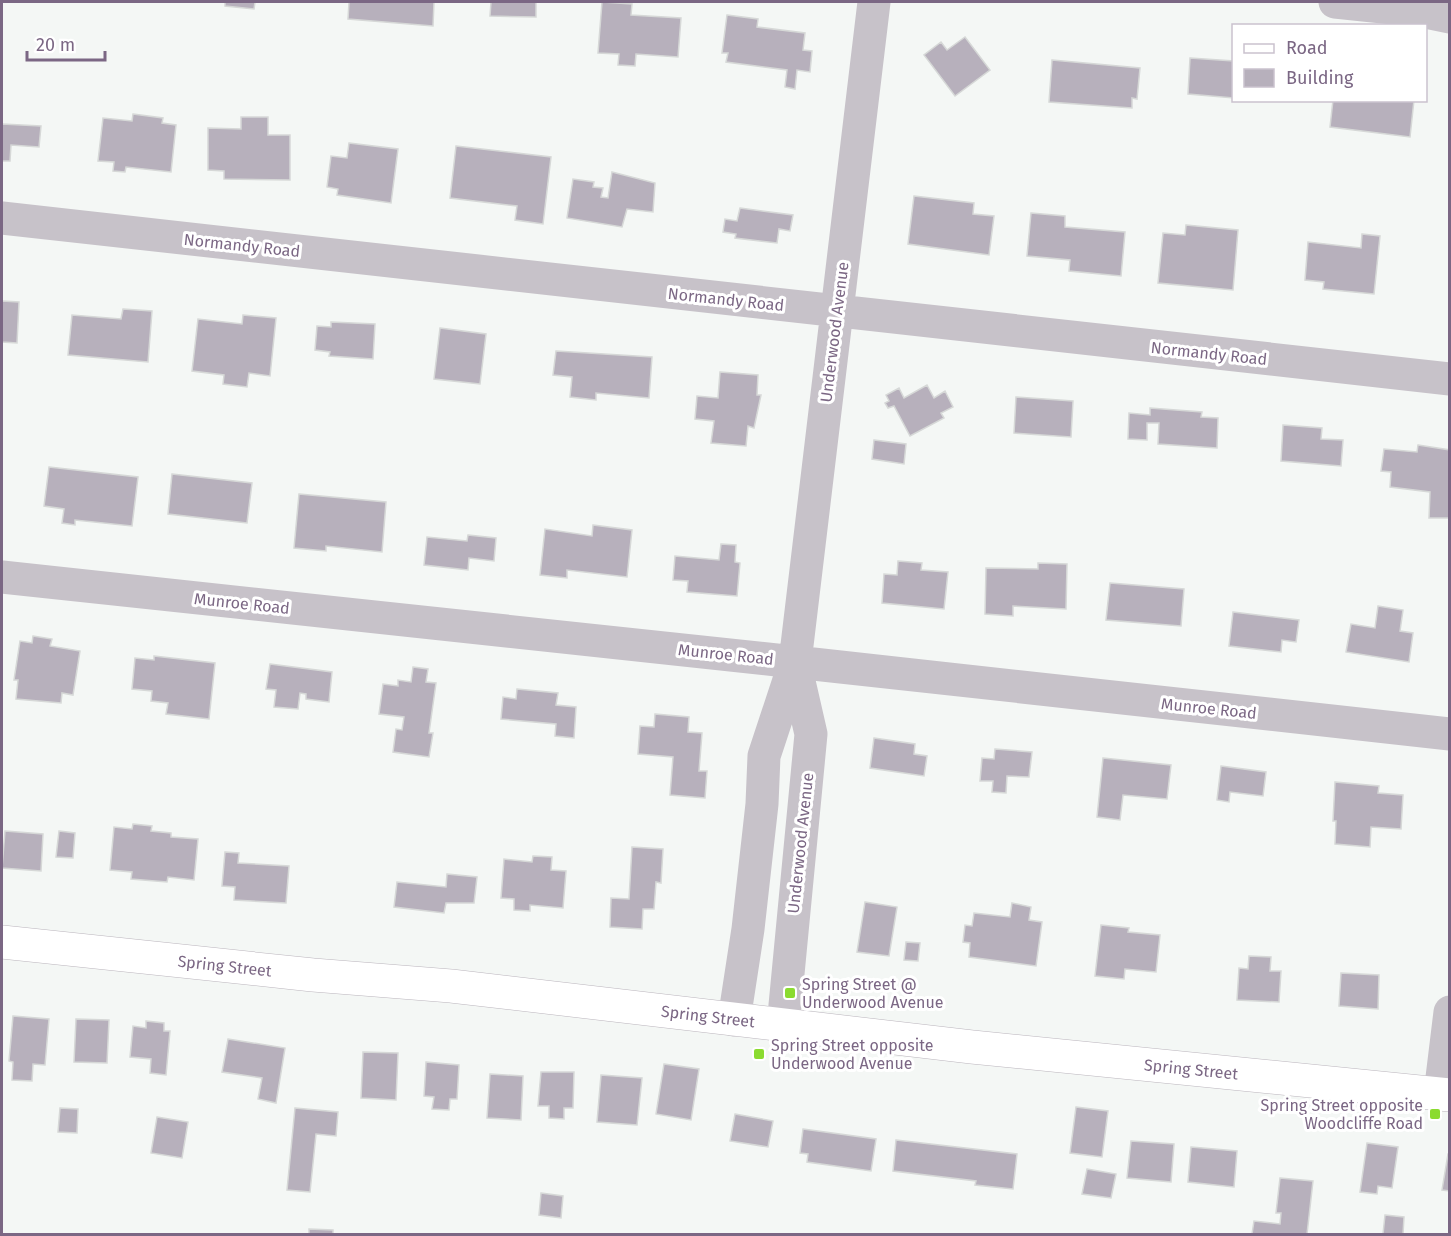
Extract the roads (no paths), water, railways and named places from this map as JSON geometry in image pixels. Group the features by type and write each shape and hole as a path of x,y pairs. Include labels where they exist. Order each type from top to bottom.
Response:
{"main road":[{"name":"Spring Street","path":"2,942 313,975 451,986 983,1048 1444,1094"}],"street":[{"name":"Underwood Avenue","path":"735,1020 762,804 764,756 795,662 874,2"},
{"path":"1335,2 1421,11 1449,17"},
{"name":"Normandy Road","path":"2,218 1449,380"},
{"name":"Munroe Road","path":"2,577 1449,734"},
{"name":"Underwood Avenue","path":"783,1026 811,734 795,662"},
{"path":"1444,1094 1449,1012"}],"place":[{"name":"Spring Street @ Underwood Avenue","path":"790,993"},
{"name":"Spring Street opposite Underwood Avenue","path":"759,1054"},
{"name":"Spring Street opposite Woodcliffe Road","path":"1435,1114"}]}
